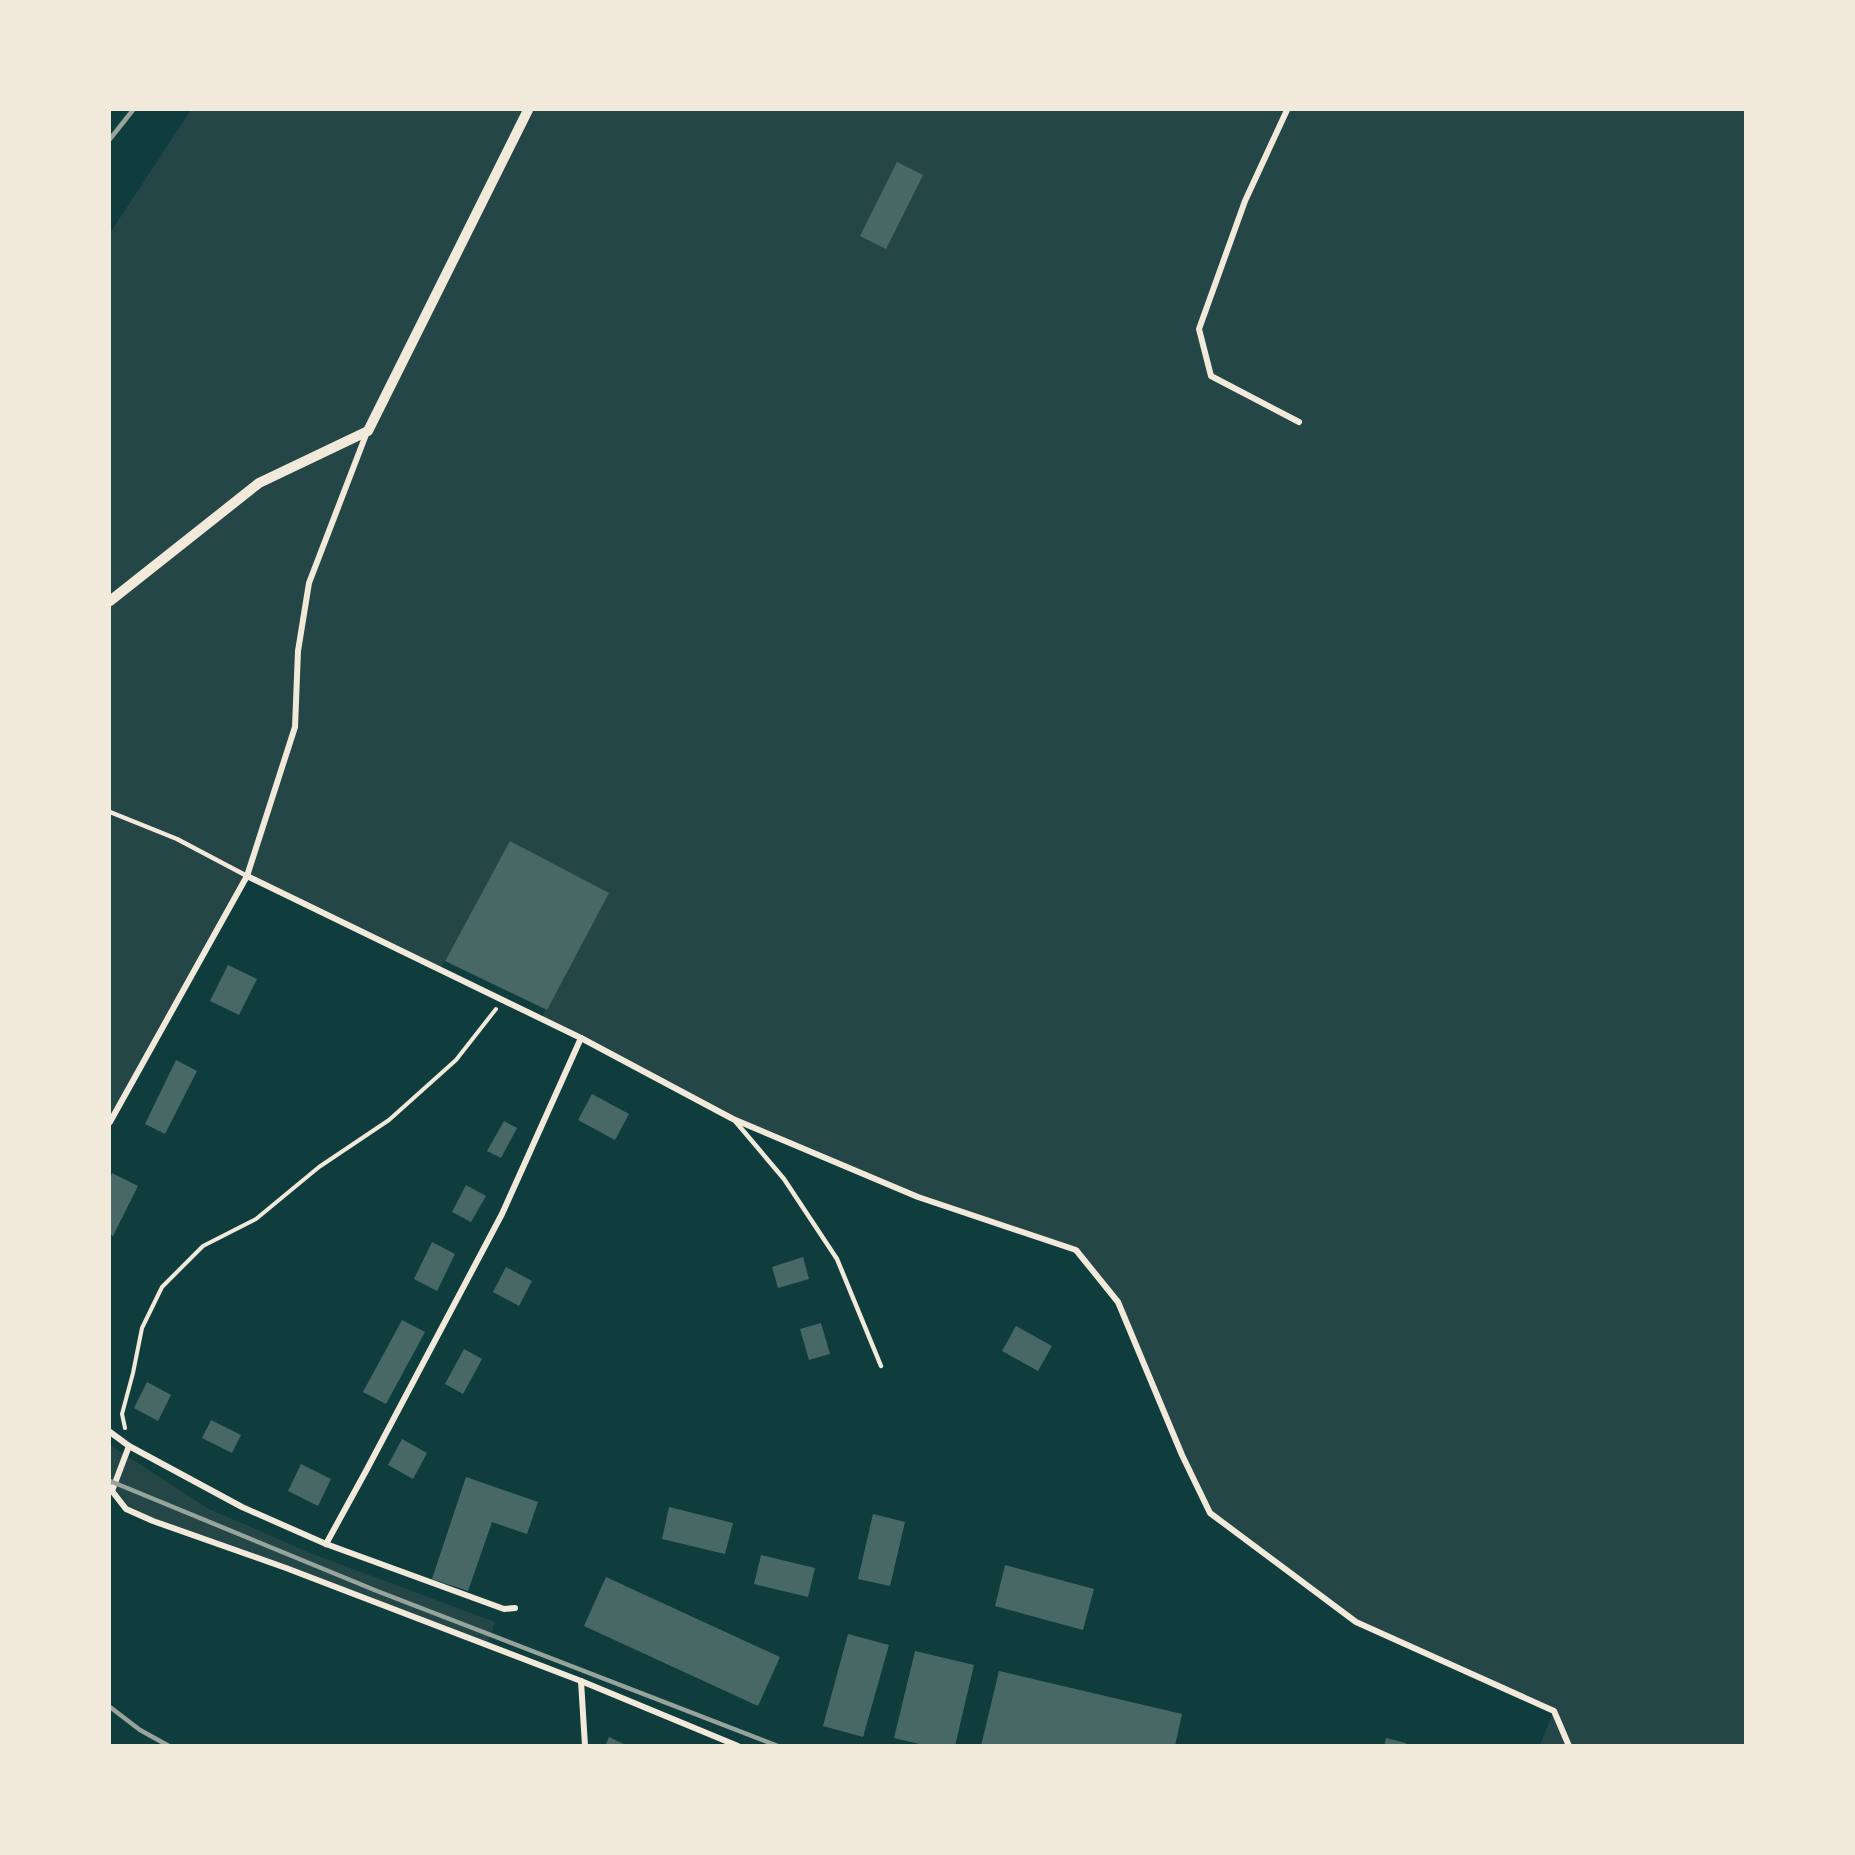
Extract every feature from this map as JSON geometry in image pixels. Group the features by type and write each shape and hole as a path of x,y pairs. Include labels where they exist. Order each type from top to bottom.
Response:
{"street":[{"path":"110,1122 248,876 295,727 298,651 309,583 368,431 528,110"},
{"path":"1287,110 1245,201 1199,329 1211,376 1299,422"},
{"path":"110,601 259,483 368,431"},
{"path":"248,876 581,1038 734,1119 918,1197 1076,1250 1118,1302 1182,1455 1210,1513 1356,1622 1554,1711 1569,1746"},
{"path":"326,1544 502,1214 581,1038"},
{"path":"110,1432 129,1446 242,1507 326,1544 504,1609 515,1608"},
{"path":"129,1446 112,1491 126,1509 581,1681 738,1746"},
{"path":"581,1681 585,1746"}],"lane":[{"path":"110,812 177,839 248,876"},
{"path":"734,1119 784,1179 837,1259 881,1366"}],"path":[{"path":"129,1446 122,1414 142,1328 162,1287 203,1246 256,1219 319,1167 389,1120 456,1060 503,1000"}],"shaded area":[{"path":"191,110 1745,110 1745,1745 1540,1745 1554,1711 1356,1622 1210,1513 1118,1302 1076,1250 918,1197 733,1119 541,1019 608,893 510,842 440,969 247,876 110,1122 110,233"},
{"path":"110,1445 209,1509 315,1555 495,1622 487,1645 126,1509 110,1490"}],"building":[{"path":"897,162 923,175 886,249 860,236"},
{"path":"510,841 609,893 547,1010 445,961"},
{"path":"228,965 257,979 239,1015 210,1001"},
{"path":"176,1060 197,1071 165,1134 145,1124"},
{"path":"592,1094 629,1114 615,1140 578,1120"},
{"path":"504,1121 517,1128 501,1158 487,1151"},
{"path":"112,1173 138,1186 113,1236 110,1234 110,1179"},
{"path":"466,1185 486,1196 471,1222 452,1212"},
{"path":"432,1242 455,1254 437,1291 414,1279"},
{"path":"803,1257 809,1279 778,1288 772,1267"},
{"path":"506,1267 532,1281 519,1306 493,1292"},
{"path":"402,1320 425,1332 386,1404 363,1392"},
{"path":"821,1323 830,1354 809,1360 800,1329"},
{"path":"1016,1326 1052,1346 1038,1371 1002,1351"},
{"path":"464,1349 482,1359 463,1394 445,1384"},
{"path":"147,1382 171,1395 158,1421 134,1408"},
{"path":"211,1420 241,1435 232,1453 202,1438"},
{"path":"402,1439 427,1453 413,1479 388,1465"},
{"path":"301,1464 331,1479 318,1506 288,1491"},
{"path":"466,1477 538,1502 527,1534 492,1522 468,1591 432,1579"},
{"path":"669,1507 733,1523 725,1554 662,1539"},
{"path":"873,1514 905,1522 890,1586 858,1579"},
{"path":"761,1555 815,1568 808,1597 754,1584"},
{"path":"1005,1565 1094,1589 1083,1630 995,1606"},
{"path":"606,1577 780,1657 758,1706 584,1626"},
{"path":"848,1634 889,1645 863,1737 823,1726"},
{"path":"915,1651 974,1665 955,1746 928,1746 894,1738"},
{"path":"999,1671 1182,1714 1175,1746 981,1746"},
{"path":"609,1737 628,1746 605,1746"},
{"path":"1386,1738 1406,1743 1405,1746 1384,1746"}],"railway":[{"path":"110,139 133,110"},
{"path":"110,1481 377,1591 778,1746"},
{"path":"110,1707 140,1730 169,1746"}]}
